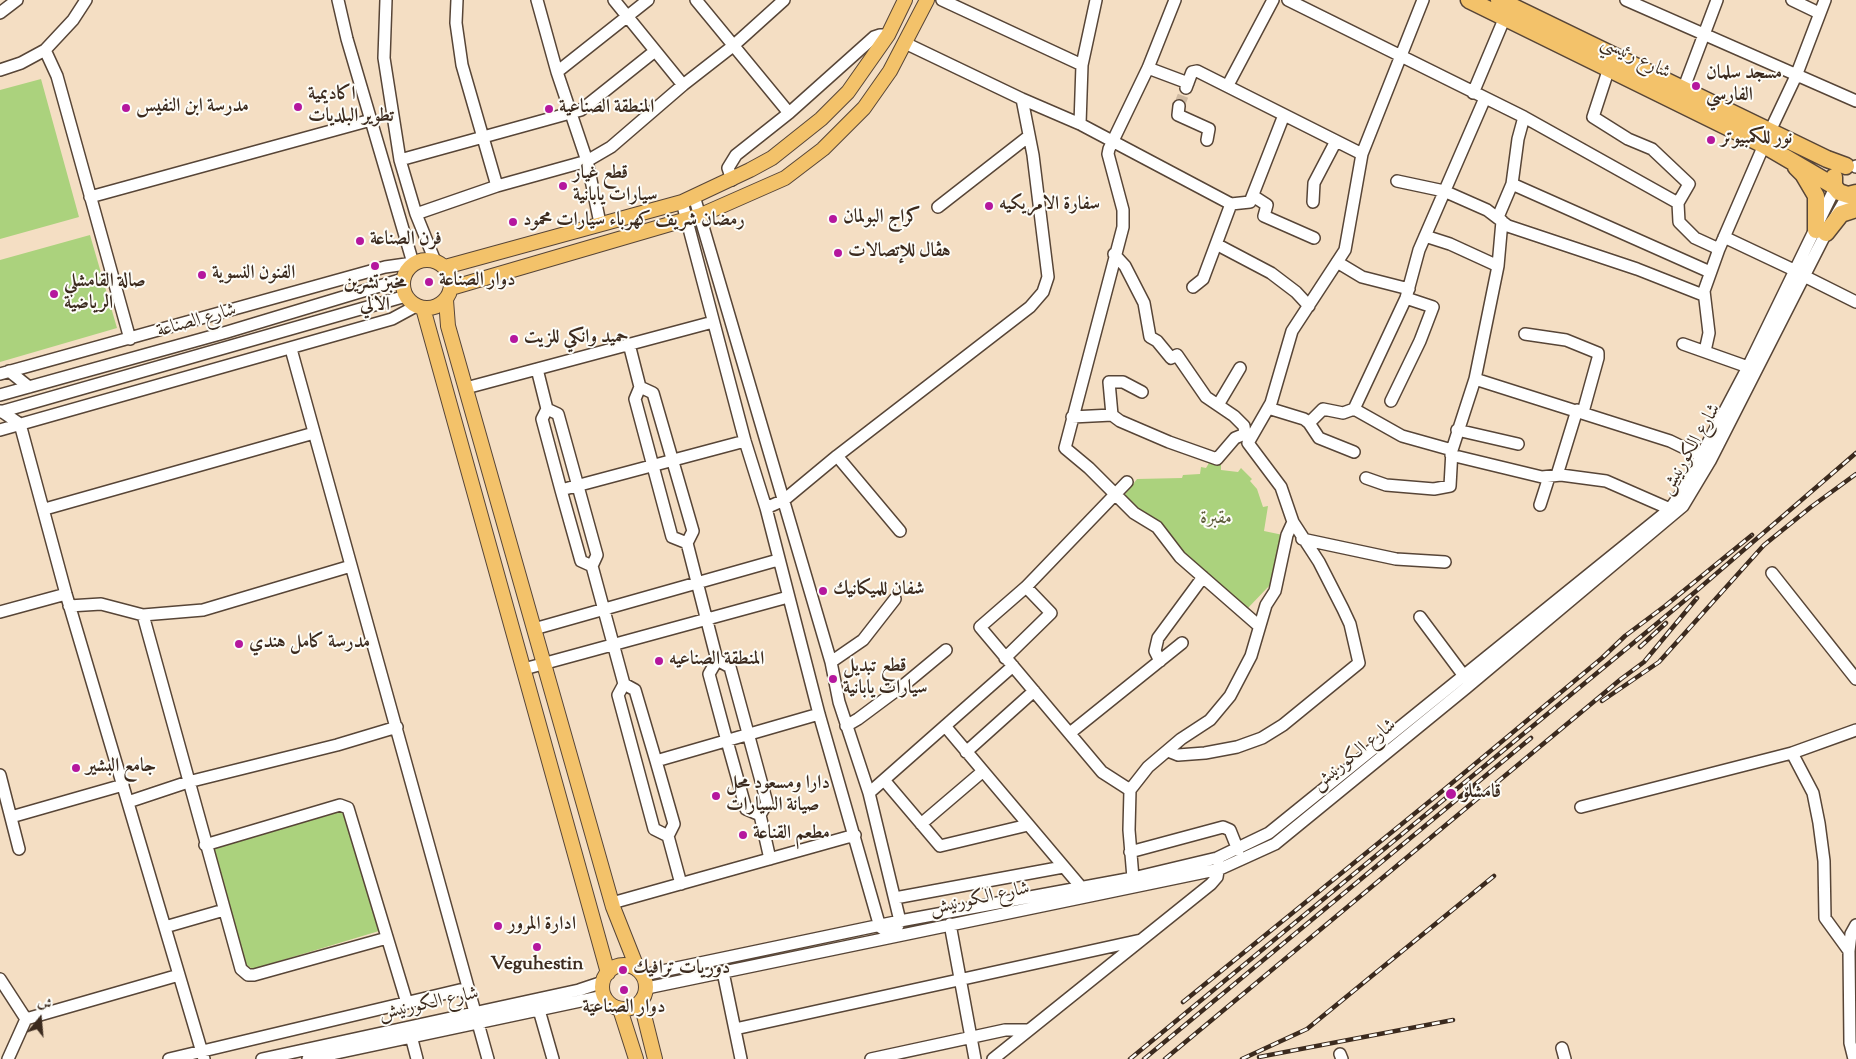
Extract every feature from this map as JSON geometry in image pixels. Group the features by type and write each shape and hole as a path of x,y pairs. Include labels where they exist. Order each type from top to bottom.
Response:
{"highway":[{"name":"شارع رئيسي","path":"1468,0 1516,9 1682,90 1767,138 1779,153 1848,195"},
{"name":"شارع رئيسي","path":"1500,0 1609,68 1767,138 1853,167"},
{"path":"1779,153 1803,174 1813,189 1821,232"},
{"path":"1821,232 1840,214 1848,195 1833,179 1836,172 1853,167"}],"main road":[{"path":"640,1003 631,1008 620,1009 608,1002 524,669 415,303 403,279 413,263 424,260 440,264 688,199 732,180 772,158 821,120 848,92 888,35 905,0"},
{"path":"415,303 435,307 448,294 686,218 702,215 785,178 800,168 837,136 864,108 883,82 927,0"},
{"path":"888,35 905,43"},
{"path":"440,264 451,281 448,294 448,326 612,904 643,978 640,1003 655,1059"},
{"path":"605,984 622,966 643,978"},
{"path":"620,1009 636,1059"}],"street":[{"path":"0,13 16,0"},
{"path":"0,70 27,60 45,50 73,20 86,0"},
{"path":"3,375 386,267 413,263 347,39 338,0"},
{"path":"386,0 384,58 400,160 416,214 440,264"},
{"path":"458,0 456,23 462,65 497,186"},
{"path":"537,0 557,72 587,161 600,223"},
{"path":"614,0 683,85"},
{"path":"557,72 648,0"},
{"path":"696,0 789,112"},
{"path":"416,214 497,186 587,161 611,147 683,85 734,46 784,0"},
{"path":"942,0 1082,65"},
{"path":"1080,124 1082,65 1096,0"},
{"path":"1175,0 1148,68 1108,154 1124,218 1065,448 1134,513 1157,527 1180,557 1259,626"},
{"path":"1228,85 1272,0"},
{"path":"1288,0 1524,117 1678,202"},
{"path":"1072,417 1112,415 1120,422 1217,459 1235,438 1248,436 1268,408 1292,331 1345,250 1362,154 1422,0"},
{"path":"1628,0 1703,35 1856,101"},
{"path":"1682,90 1717,0"},
{"path":"1792,0 1819,13"},
{"path":"1705,351 1709,333 1703,295 1710,272 1767,138 1796,76 1825,0"},
{"path":"1474,93 1516,9"},
{"path":"732,180 728,168 736,155 789,112 874,37 888,35"},
{"path":"905,43 1022,99 1080,124 1231,204 1250,202 1284,115"},
{"path":"45,50 57,76 130,339"},
{"path":"400,160 582,110 655,51"},
{"path":"1148,68 1187,86 1192,72 1195,70 1362,154"},
{"path":"1609,68 1593,117 1628,139 1652,149 1689,184 1678,202 1679,222 1696,238 1719,249"},
{"path":"1309,423 1323,409 1343,413 1354,409 1408,293 1425,236 1485,98"},
{"path":"766,508 784,500 837,456 1030,307 1043,292 1048,277 1033,156 1022,99"},
{"path":"1179,106 1178,116 1209,129 1207,140"},
{"path":"1366,478 1386,485 1442,488 1450,486 1451,452 1475,379 1498,266 1500,219 1512,184 1518,140 1524,117"},
{"path":"90,196 371,120"},
{"path":"938,207 1029,136"},
{"path":"1313,202 1314,183 1336,141"},
{"path":"1397,181 1444,191 1500,219 1508,226 1637,269 1703,295"},
{"path":"1512,184 1710,272"},
{"name":"شارع الكورنيش","path":"643,978 880,927 900,921 1218,863 1269,833 1670,509 1682,492 1701,456 1724,422 1821,232 1848,195"},
{"path":"1253,196 1267,205 1264,216 1314,238"},
{"path":"688,199 702,215 831,662 846,726 869,793 900,921 892,936 880,927 819,714 766,508 745,441 686,218 688,199"},
{"path":"1193,287 1203,279 1231,204"},
{"path":"1425,236 1450,244 1498,266"},
{"path":"1724,237 1856,302"},
{"path":"1216,244 1271,273 1296,292 1309,306"},
{"path":"1114,254 1125,266 1144,303 1150,337 1157,341 1171,358 1177,356 1206,397 1244,426 1248,436 1248,443 1281,487 1293,522 1302,539 1319,562 1350,624 1359,664 1283,725 1262,738 1222,750 1178,756 1168,751"},
{"path":"1337,262 1362,277 1408,293 1434,307 1391,401"},
{"name":"شارع الكورنيش","path":"643,978 723,972 950,924 1218,863 1275,844 1674,516 1691,496 1748,367 1800,274"},
{"name":"شارع الصناعة","path":"0,395 227,332 403,279"},
{"path":"0,430 392,319 415,303"},
{"path":"1,411 415,303"},
{"path":"466,388 713,322"},
{"path":"1525,334 1566,340 1598,353 1580,411 1540,505"},
{"path":"629,344 640,388 636,399 672,537 687,543"},
{"path":"1683,344 1748,367"},
{"path":"291,349 488,1059"},
{"path":"1218,405 1240,368"},
{"path":"537,369 547,409 542,419 561,490 581,561 592,566"},
{"path":"3,375 29,387"},
{"path":"1475,379 1670,441 1701,456"},
{"path":"1112,415 1110,382 1123,382 1142,392"},
{"path":"640,388 653,393 692,531 687,543 717,660 709,674 746,809 760,815"},
{"path":"20,424 26,410 33,403"},
{"path":"1268,408 1304,419 1319,438 1354,452"},
{"path":"547,409 558,414 597,554 592,566 624,684 618,695 654,828 668,836"},
{"path":"1354,409 1402,436 1451,452 1542,477 1553,476 1606,481 1670,509"},
{"path":"1,411 20,424 45,509 68,600 203,1056"},
{"path":"1457,430 1518,444"},
{"path":"45,509 314,433"},
{"path":"561,490 745,441"},
{"path":"837,456 900,531"},
{"path":"1127,482 1026,586 980,626 1102,772 1130,790"},
{"path":"1132,878 1130,790 1143,772 1181,739 1210,720 1230,696 1251,656 1266,605 1275,591 1287,535 1293,522"},
{"path":"1302,539 1396,559 1445,562"},
{"path":"534,629 778,560"},
{"path":"0,612 68,600 101,604 143,615 203,610 351,566"},
{"path":"1772,573 1856,679"},
{"path":"1160,660 1155,651 1158,638 1203,577"},
{"path":"869,793 945,726 1009,662 1051,612 1026,586"},
{"path":"524,669 788,597"},
{"path":"831,662 863,640 894,599"},
{"path":"143,615 205,845 241,969 248,975 254,975 387,938"},
{"path":"1420,617 1464,676"},
{"path":"1070,733 1182,643"},
{"path":"846,726 905,684 946,650"},
{"path":"717,660 730,667 767,803 760,815 770,859"},
{"path":"624,684 635,690 674,824 668,836 681,884"},
{"path":"966,752 1034,691"},
{"path":"656,761 819,714"},
{"path":"945,726 1081,887"},
{"path":"128,802 188,782 337,745 397,727"},
{"path":"1581,807 1792,753 1856,730"},
{"path":"1792,753 1813,793 1820,823 1824,861 1826,918 1849,951"},
{"path":"921,824 982,772"},
{"path":"0,775 19,849"},
{"path":"884,780 940,846 1028,825"},
{"path":"11,817 123,785"},
{"path":"205,845 340,805 346,806 351,813 407,1003"},
{"path":"1130,852 1223,827 1230,830 1238,850"},
{"path":"612,904 855,835"},
{"path":"994,1059 1027,1030 1211,884 1218,863"},
{"path":"895,898 1063,867"},
{"path":"165,927 224,910"},
{"path":"950,924 975,1059"},
{"path":"1854,1059 1850,1037 1849,951 1851,934 1856,925"},
{"path":"735,1029 1141,940"},
{"path":"723,972 741,1059"},
{"path":"8,1059 26,1020 179,975"},
{"path":"0,979 26,1020"},
{"name":"شارع الكورنيش","path":"262,1059 476,1017 539,1010 605,984"},
{"name":"شارع الكورنيش","path":"308,1059 347,1055 476,1017 605,984"},
{"path":"169,1059 203,1056 468,988"},
{"path":"539,1010 553,1059"},
{"path":"870,1059 1005,1030 1027,1030"},
{"path":"411,1036 417,1059"}],"green space":[{"path":"41,79 79,217 0,239 0,90"},
{"name":"صالة القامشلي الرياضية","path":"90,235 117,328 0,362 0,260"},
{"name":"مقبرة","path":"1209,463 1221,464 1221,470 1238,472 1241,468 1252,479 1250,481 1257,489 1263,507 1268,506 1264,531 1283,535 1270,585 1247,609 1123,497 1137,479 1182,478 1183,475 1200,474 1201,467 1206,468"},
{"path":"336,810 346,815 379,931 253,969 244,964 212,845"}],"tunnel":[{"path":"1179,106 1186,88"}],"railway":[{"path":"1130,1059 1695,592 1856,453"},
{"path":"1602,701 1659,662 1764,545 1856,474"},
{"path":"1183,1002 1446,788 1602,658 1625,636 1752,535"},
{"path":"1165,1059 1621,679 1644,662 1697,598"},
{"path":"1640,647 1666,623"},
{"path":"1144,1059 1531,738"},
{"path":"1242,1059 1307,1029 1494,876"},
{"path":"1259,1057 1453,1020"}],"place":[{"name":"مسجد سلمان الفارسي","path":"1696,86"},
{"name":"اكاديمية تطوير البلديات","path":"298,107"},
{"name":"مدرسة ابن النفيس","path":"126,108"},
{"name":"المنطقة الصناعية","path":"549,109"},
{"name":"نور للكمبيوتر","path":"1711,140"},
{"name":"قطع غيار سيارات يابانية","path":"563,186"},
{"name":"سفارة الامريكيه","path":"989,206"},
{"name":"كراج البولمان","path":"833,219"},
{"name":"رمضان شريف كهرباء سيارات محمود","path":"513,222"},
{"name":"فرن الصناعة","path":"360,241"},
{"name":"هڤال للإتصالات","path":"838,253"},
{"name":"مخبز تشرين الالي","path":"375,266"},
{"name":"الفنون النسوية","path":"202,275"},
{"name":"دوار الصناعة","path":"429,282"},
{"name":"صالة القامشلي الرياضية","path":"54,294"},
{"name":"حميد وانكي للزيت","path":"514,339"},
{"name":"شفان للميكانيك","path":"823,591"},
{"name":"مدرسة كامل هندي","path":"239,644"},
{"name":"المنطقة الصناعيه","path":"659,661"},
{"name":"قطع تبديل سيارات يابانية","path":"833,679"},
{"name":"جامع البشير","path":"76,768"},
{"name":"قامشلۆ","path":"1451,794"},
{"name":"دارا ومسعود محل صيانة السيارات","path":"716,796"},
{"name":"مطعم القناعة","path":"743,835"},
{"name":"ادارة المرور","path":"498,926"},
{"name":"Veguhestin","path":"537,947"},
{"name":"دوريات ترافيك","path":"623,970"},
{"name":"دوار الصناعية","path":"624,990"}]}
